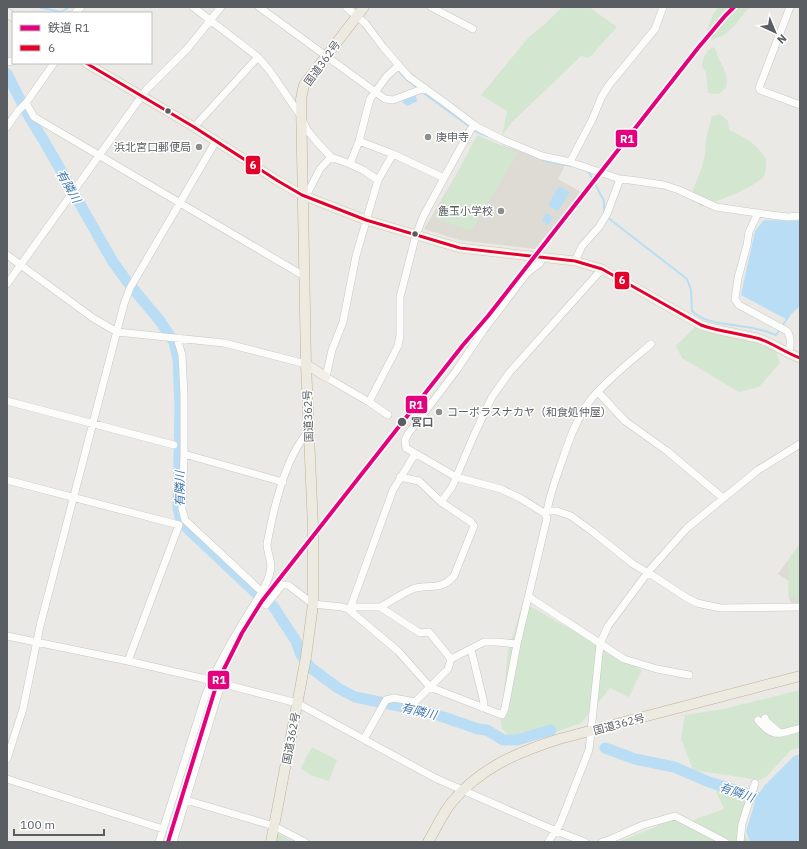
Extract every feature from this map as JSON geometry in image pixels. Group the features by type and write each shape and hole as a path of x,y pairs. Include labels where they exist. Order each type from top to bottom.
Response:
{"highway":[{"name":"国道362号","path":"271,842 305,660 313,604 313,546 304,276 304,196 300,115 301,98 304,85 364,7"},
{"name":"国道362号","path":"428,842 452,802 464,790 490,768 516,754 559,739 800,676"}],"main road":[{"path":"88,64 194,127 304,196 366,220 460,248 575,261 602,269 701,325 717,331 762,340 800,358"},
{"path":"306,364 326,377"}],"street":[{"path":"193,7 258,57 270,71 300,115 307,130 331,157 363,170 378,180"},
{"path":"7,284 146,90 187,49 221,7"},
{"path":"259,7 385,99 389,100 425,88"},
{"path":"346,7 357,16 409,77 473,127 542,156 570,162 620,179 664,185 679,190 716,207 788,217 800,216"},
{"path":"431,7 472,29"},
{"path":"570,162 608,85 655,29 662,7"},
{"path":"790,7 759,88 760,90 800,106"},
{"path":"194,127 258,57"},
{"path":"7,127 53,64"},
{"path":"350,164 359,141 370,99 387,76 399,65"},
{"path":"26,103 34,117 304,276"},
{"path":"369,402 398,346 400,334 400,297 422,217 473,127"},
{"path":"7,759 23,709 37,642 74,497 117,332 131,286 216,141"},
{"path":"359,141 393,154 444,178"},
{"path":"388,415 326,377 332,350 343,322 356,256 378,180 393,154"},
{"path":"304,196 320,169 331,157"},
{"path":"575,261 582,246 605,216 620,179"},
{"path":"758,213 749,232 747,246 738,278 735,299 739,305 785,329 789,334 789,354"},
{"path":"7,255 93,318 117,332 224,343 306,364"},
{"path":"543,257 540,263 527,273 408,434 405,440 406,448 456,477 501,489 546,512 557,511 572,516 633,564 697,603 720,608 800,607"},
{"path":"441,502 452,487 474,435 498,387 514,367 602,269"},
{"path":"128,661 181,523 184,454 184,395 182,355 174,338"},
{"path":"350,608 398,651 430,687 502,715 505,708 517,644 547,518 546,512 550,495 570,437 583,412 598,392 627,364 651,344"},
{"path":"598,392 625,420 667,451 723,498"},
{"path":"7,401 174,444"},
{"path":"159,842 235,634 258,599 269,577 271,568 267,552 267,544 287,467 303,438 308,432"},
{"path":"548,842 560,824 589,750 600,644 611,621 648,572 687,528 723,498 771,462 800,444"},
{"path":"184,454 283,482"},
{"path":"350,608 393,490 415,454"},
{"path":"268,603 284,584 288,585 313,604 350,608 380,607 415,588 436,587 450,581 454,576 474,526 471,522 441,502 419,481 400,477"},
{"path":"7,480 181,523 262,592"},
{"path":"529,597 624,659 657,669 689,675"},
{"path":"380,607 420,633 429,632 451,659"},
{"path":"7,636 128,661 297,703 435,778 585,842"},
{"path":"364,739 386,700 394,698 415,702 448,669 451,659 484,642 517,644"},
{"path":"471,649 484,703 483,708"},
{"path":"173,842 219,691 217,683"},
{"path":"762,719 770,732 780,733 800,728"},
{"path":"7,779 163,829"},
{"path":"740,842 742,824 755,783"},
{"path":"186,800 274,826 305,842"},
{"path":"602,842 644,825 675,816 725,842"}],"shaded area":[{"name":"麁玉小学校","path":"478,138 565,165 558,179 581,192 535,249 459,240 424,229"},
{"path":"800,544 800,603 791,604 788,595 793,588 792,583 778,574"}],"green space":[{"path":"562,7 589,7 617,27 589,58 581,56 512,122 502,136 507,111 481,95 529,37"},
{"path":"719,7 751,7 729,31 722,36 711,40 707,31 713,14"},
{"path":"713,47 717,52 727,77 726,88 719,94 708,93 706,72 702,67 705,55"},
{"path":"720,114 728,121 729,130 755,145 760,150 766,160 765,175 751,186 743,190 701,207 693,197 693,189 701,170 705,154 706,139 712,116"},
{"path":"477,135 518,153 471,231 434,218"},
{"path":"696,326 739,334 776,352 780,363 759,387 739,392 682,358 676,346"},
{"path":"800,544 800,602 788,595 789,558"},
{"path":"523,602 642,670 629,697 610,688 581,723 548,735 517,743 502,729 501,720 508,651"},
{"path":"800,690 800,748 791,750 766,777 760,780 693,770 681,739 685,715 723,709"},
{"path":"312,747 337,760 329,781 310,775 301,768"},
{"path":"713,784 756,799 748,810 743,825 749,842 724,842 694,826 693,820 724,809"},
{"path":"675,816 716,842 618,842 655,827"},
{"path":"277,833 295,842 275,842"}],"water":[{"path":"415,95 418,101 407,106 402,102 405,99"},
{"path":"559,186 570,192 558,211 548,205"},
{"path":"546,213 553,217 549,225 542,221"},
{"path":"764,220 800,221 800,306 786,319 741,295 755,231"},
{"path":"800,754 800,842 750,842 746,831 756,799 764,786 794,756"}],"waterway":[{"path":"38,7 61,12 69,7"},
{"path":"397,69 417,88"},
{"name":"有隣川","path":"7,74 27,113 113,262 160,321 174,342 178,359 180,406 178,507 180,518 187,528 256,593 273,606 296,641 301,655 311,668 338,688 355,697 429,712 478,729 487,730 503,740 517,740 551,730"},
{"path":"422,92 477,132 487,136"},
{"path":"543,159 548,162 571,166"},
{"path":"587,171 604,201 604,213"},
{"path":"607,217 687,279 691,290 692,311 702,318 720,323 758,329 776,335 789,316"},
{"name":"有隣川","path":"605,748 635,759 674,767 709,782 754,796 800,814"}],"rail line":[{"name":"R1","path":"168,842 217,683 242,633 262,601 698,48 734,7"}],"transit line":[{"name":"6","path":"88,64 194,127 302,195 366,220 460,248 575,261 602,269 701,325 760,339 800,358"}],"place":[{"name":"庚申寺","path":"428,137"},
{"name":"浜北宮口郵便局","path":"199,147"},
{"name":"麁玉小学校","path":"501,211"},
{"name":"コーポラスナカヤ（和食処仲屋）","path":"439,412"},
{"name":"宮口","path":"402,422"}]}
